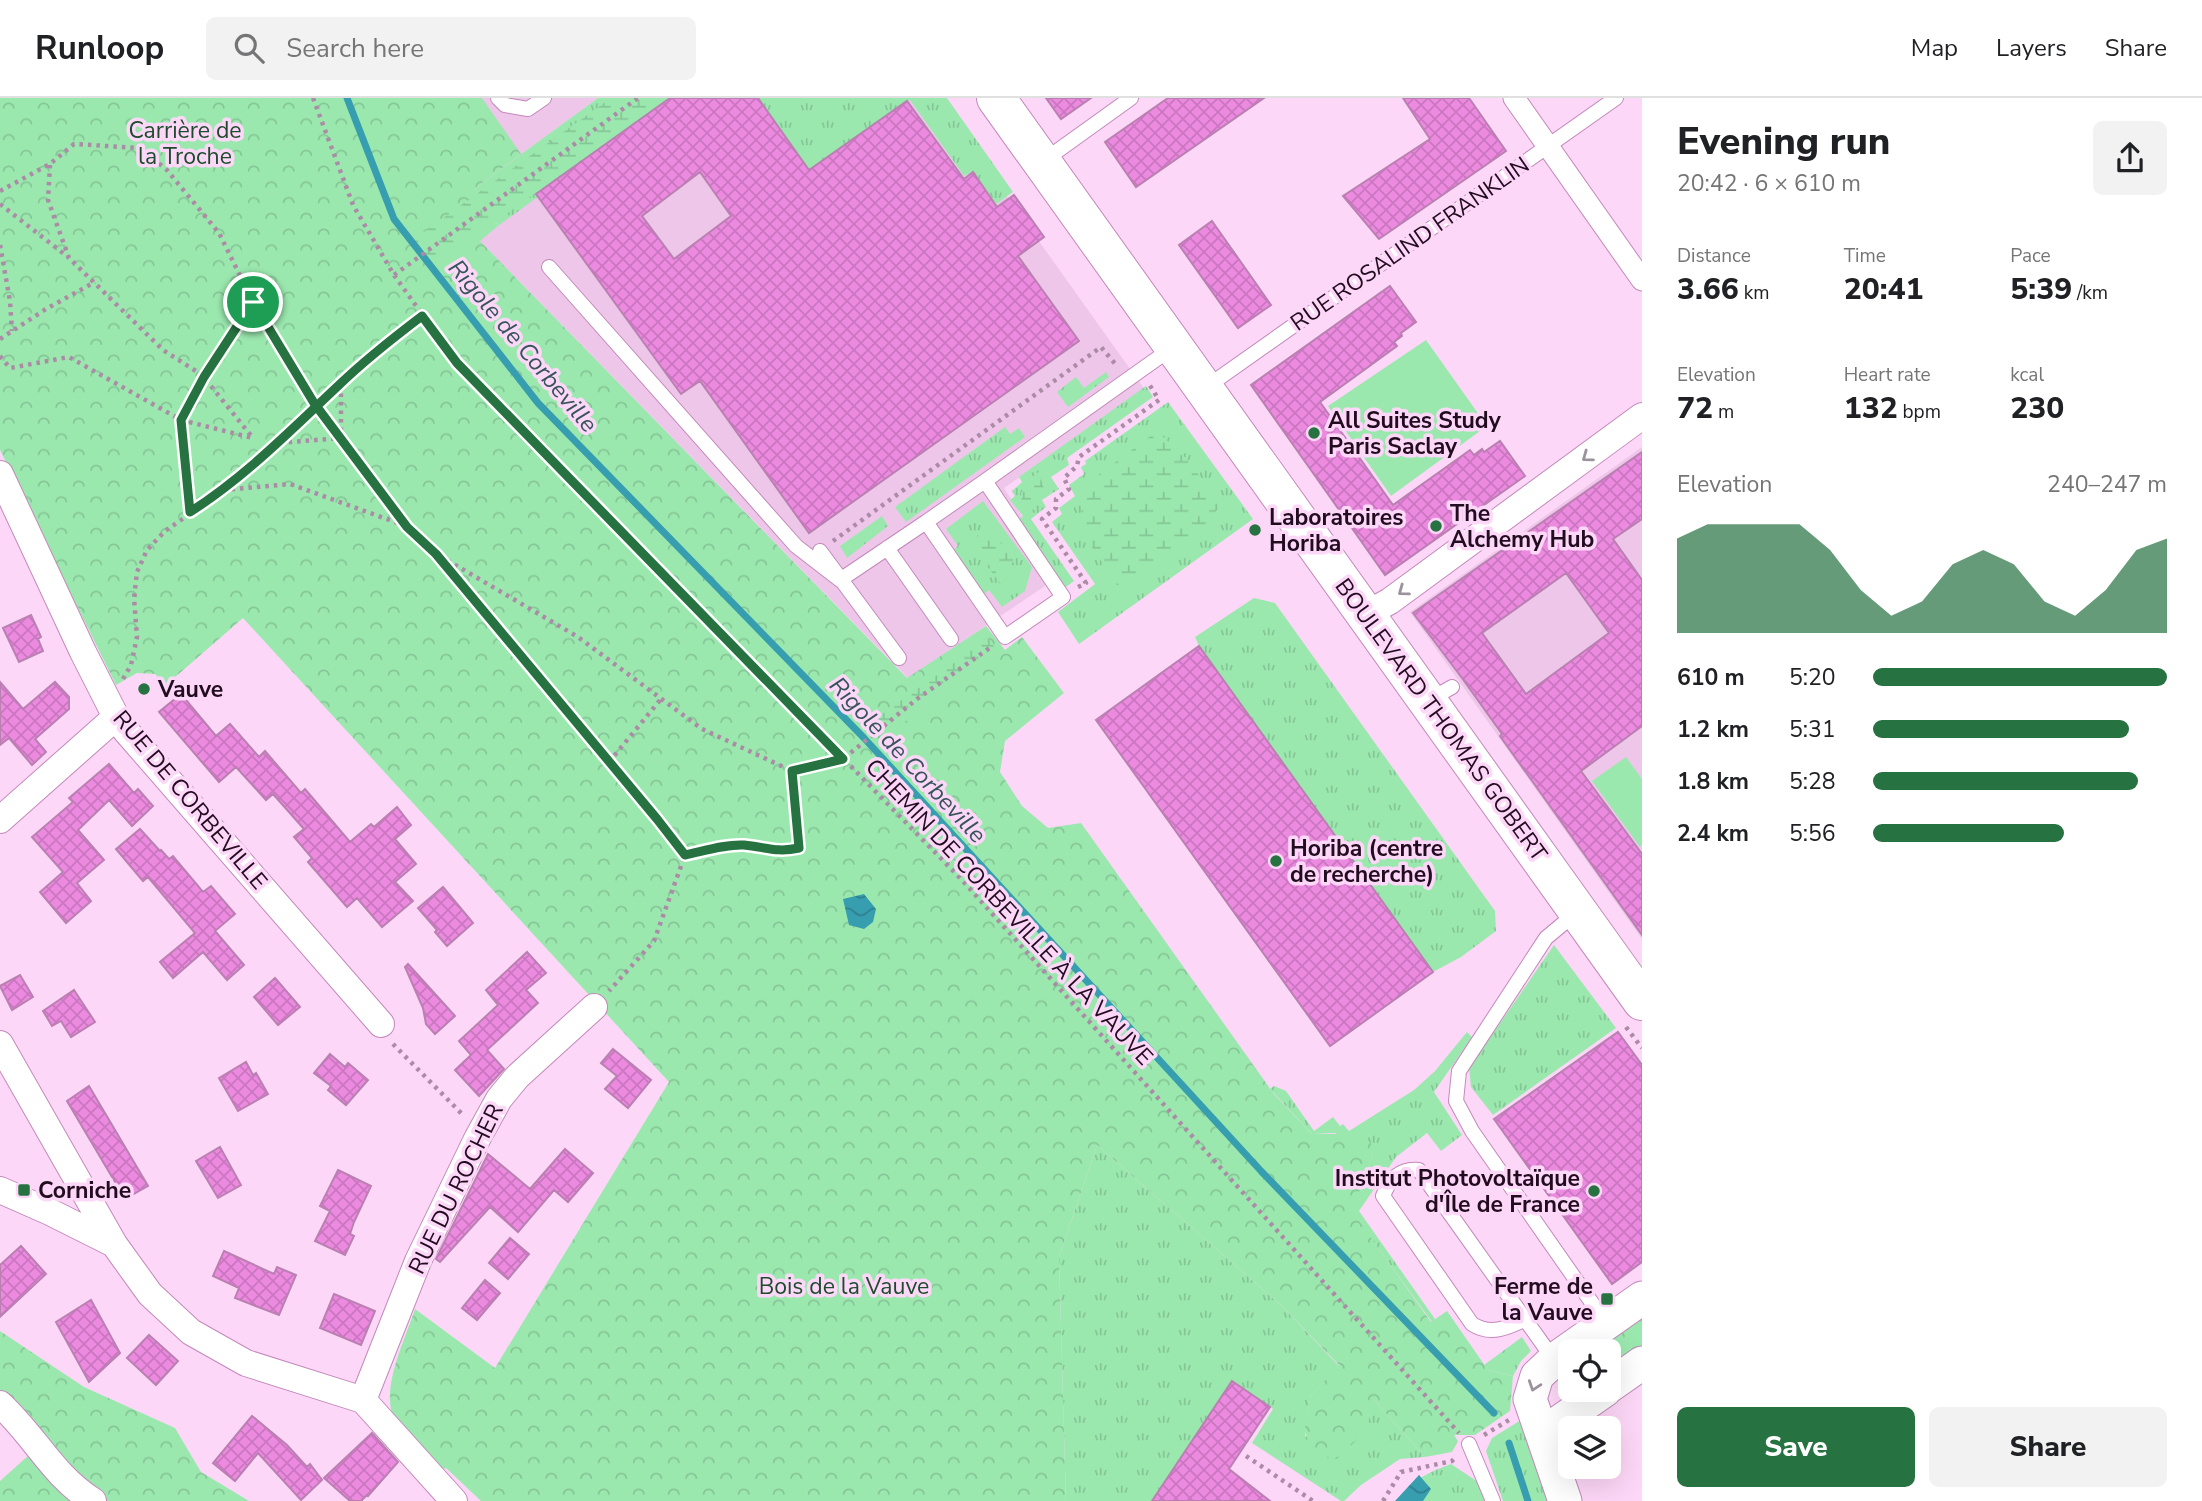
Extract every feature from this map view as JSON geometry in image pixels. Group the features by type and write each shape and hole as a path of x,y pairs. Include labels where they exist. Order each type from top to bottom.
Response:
{"main road":[{"name":"BOULEVARD THOMAS GOBERT","path":"996,98 1365,615 1440,694 1578,912 1642,1001"}],"street":[{"path":"1514,98 1642,280"},
{"path":"1365,615 1401,593 1642,416"},
{"name":"RUE DE CORBEVILLE","path":"0,474 83,652 126,731 381,1024"},
{"path":"0,820 113,709"},
{"name":"RUE DU ROCHER","path":"363,1401 418,1261 499,1099 517,1077 594,1007"},
{"path":"0,1044 114,1244 150,1294 191,1332 246,1363 363,1401 454,1501"},
{"path":"0,1190 114,1244"},
{"path":"1566,1501 1530,1399 1537,1376 1554,1360 1642,1298"},
{"path":"1621,1378 1642,1363"},
{"path":"1542,1434 1587,1402"},
{"path":"0,1404 21,1424 72,1488 93,1501"}],"lane":[{"path":"498,98 505,105 528,109 544,98"},
{"path":"1041,162 1131,98"},
{"name":"RUE ROSALIND FRANKLIN","path":"1205,388 1616,98"},
{"path":"549,267 796,546 840,580"},
{"path":"840,580 1173,347"},
{"path":"926,522 1005,637 1063,597 985,481"},
{"path":"887,548 951,639"},
{"path":"820,551 899,658"},
{"path":"1578,912 1546,938 1459,1071 1456,1101 1472,1131 1606,1323"},
{"path":"1526,1319 1492,1332 1472,1324 1383,1196 1394,1176 1403,1170 1419,1170 1526,1319 1554,1360"},
{"path":"1474,1441 1493,1501"}],"path":[{"name":"CHEMIN DE CORBEVILLE À LA VAUVE","path":"313,98 353,205 394,275 457,363 961,878 1474,1441"},
{"path":"394,275 638,98"},
{"path":"0,191 50,164 74,144 139,148 166,169 219,233 253,302 314,403 407,527 436,554 685,855"},
{"path":"50,164 48,200 69,258"},
{"path":"0,204 69,258 163,351 204,377 253,438 181,420 69,357 10,368 0,356"},
{"path":"0,245 10,301 12,331"},
{"path":"0,339 95,282"},
{"path":"190,512 181,420 204,377 253,302"},
{"path":"113,709 131,665 137,637 134,598 138,572 147,550 165,531 223,490 278,443 341,383 422,316"},
{"path":"820,551 1101,347 1159,400"},
{"path":"341,383 341,438"},
{"path":"1063,597 1086,583 1042,519 1056,508 1056,499 1069,489 1064,478 1077,466 1079,457 1165,396"},
{"path":"278,443 341,438"},
{"path":"223,490 290,484 407,527"},
{"path":"436,554 578,637 702,729 792,771 843,759 917,699 1005,637"},
{"path":"609,762 661,699"},
{"path":"685,855 743,845 783,852 799,848 792,771"},
{"path":"594,1007 654,940 685,855"},
{"path":"381,1024 392,1044 464,1117"},
{"path":"1383,1501 1401,1472 1452,1461 1474,1441 1511,1418"},
{"path":"1245,1456 1312,1501"}],"shaded area":[{"path":"411,98 598,98 475,188"},
{"path":"669,98 937,98 1145,390 1004,488 1060,576 908,678 479,240"},
{"path":"1642,447 1642,939 1410,612"}],"green space":[{"path":"0,98 482,98 521,154 475,188 498,226 480,241 907,678 986,626 1005,650 1022,637 1064,693 1005,741 1000,772 1022,806 1048,828 1081,823 1274,1094 1312,1134 1356,1134 1371,1143 1373,1154 1352,1211 1431,1322 1447,1311 1488,1370 1513,1376 1510,1411 1475,1435 1454,1435 1458,1441 1452,1452 1425,1457 1374,1400 1366,1431 1337,1459 1310,1453 1305,1429 1310,1397 1339,1365 1283,1307 1097,1145 1059,1257 1066,1501 481,1501 446,1468 439,1471 398,1427 391,1409 390,1395 395,1365 415,1309 495,1368 669,1082 243,618 166,685 155,674 137,673 116,685 0,450"},
{"path":"598,98 672,98 498,226 475,188"},
{"path":"611,98 667,98 434,266 414,239"},
{"path":"758,98 947,98 1013,192 996,204 973,171 964,176 910,100 809,170"},
{"path":"1426,340 1487,426 1391,496 1328,406"},
{"path":"1106,372 1109,377 1068,407 1057,392 1076,377 1084,388"},
{"path":"1146,386 1153,397 1067,458 1069,465 1051,477 1059,489 1042,500 1046,507 1031,519 1074,581 1063,589 1016,522 1023,516 1010,500 1015,496 1012,491 1022,482 1019,477"},
{"path":"1168,402 1253,519 1079,644 1058,612 1095,584 1052,522 1062,514 1059,508 1075,496 1069,485 1084,474 1081,467 1086,464 1085,461"},
{"path":"1005,427 1010,434 1019,428 1025,437 906,522 895,507"},
{"path":"1157,431 1189,461 1220,506 1205,525 1119,588 1076,523 1097,476"},
{"path":"1057,458 1060,461 1041,479 1044,489 1033,499 1034,510 1022,505 1021,493 1031,478"},
{"path":"983,501 1032,567 1025,591 1002,607 989,590 984,594 952,551 958,546 946,529"},
{"path":"882,516 888,526 847,558 840,546"},
{"path":"988,527 1013,559 1011,569 1001,584 983,561 973,539"},
{"path":"1254,598 1275,603 1495,911 1496,931 1461,957 1433,972 1199,646 1195,637"},
{"path":"988,637 999,654 885,736 873,721"},
{"path":"1626,757 1642,779 1640,847 1592,781"},
{"path":"1554,945 1616,1028 1493,1115 1471,1087 1469,1068"},
{"path":"1467,1032 1472,1037 1434,1092 1462,1135 1441,1151 1427,1133 1396,1157 1359,1211 1435,1319 1432,1322 1351,1211 1373,1154 1335,1133 1312,1134 1270,1089 1274,1086 1286,1091 1314,1131 1333,1117 1340,1126 1343,1124 1349,1131 1414,1090 1435,1071"},
{"path":"1097,1145 1283,1307 1339,1366 1310,1397 1305,1437 1374,1400 1425,1457 1400,1459 1341,1501 1252,1443 1273,1409 1232,1382 1152,1501 1066,1501 1059,1257"},
{"path":"1642,1314 1642,1352 1621,1367 1621,1339 1607,1339"},
{"path":"0,1331 84,1387 175,1428 201,1472 249,1501 0,1501 0,1481 39,1446 0,1403"},
{"path":"1522,1337 1531,1351 1521,1361 1513,1376 1488,1370 1484,1365"},
{"path":"1521,1420 1557,1501 1503,1501 1486,1451 1492,1438"},
{"path":"1451,1464 1478,1482 1488,1501 1400,1501 1415,1482"}],"water":[{"path":"864,894 876,909 873,922 864,929 849,925 843,899"},
{"path":"1419,1475 1431,1489 1423,1501 1395,1501"}],"building":[{"path":"670,98 758,98 809,170 907,101 964,179 973,172 997,207 1014,195 1044,237 1018,256 1079,341 809,533 700,381 681,394 536,194","holes":["700,172 731,216 674,259 642,216"]},
{"path":"1046,98 1091,98 1061,119"},
{"path":"1168,98 1264,98 1136,187 1105,142"},
{"path":"1403,98 1469,98 1506,151 1379,239 1343,196 1430,139"},
{"path":"1212,221 1271,305 1238,328 1179,245"},
{"name":"All Suites Study Paris Saclay","path":"1390,286 1416,322 1401,333 1402,336 1394,342 1397,346 1320,402 1393,505 1470,450 1474,455 1482,449 1484,452 1500,441 1525,476 1385,575 1251,385"},
{"path":"1642,452 1642,519 1613,539 1642,580 1642,726 1581,771 1642,854 1642,935 1500,736 1502,734 1413,613","holes":["1566,573 1609,633 1526,694 1482,633"]},
{"path":"31,615 41,637 38,639 43,651 19,662 3,628"},
{"name":"Horiba (centre de recherche)","path":"1199,646 1433,972 1330,1046 1096,720"},
{"path":"0,682 23,709 55,682 69,697 69,709 35,739 46,752 32,765 9,738 0,745"},
{"path":"181,694 216,736 230,724 259,757 265,751 301,793 305,789 350,842 371,824 374,827 397,807 411,825 395,839 416,864 395,882 413,901 382,927 357,898 347,907 308,862 312,858 294,837 304,829 273,794 266,800 236,767 219,782 159,712"},
{"path":"109,764 134,793 138,789 153,806 132,826 109,800 78,830 104,860 77,883 91,901 66,923 40,892 63,872 32,837 73,802 69,798"},
{"path":"140,829 169,859 173,856 203,892 211,886 235,914 215,931 244,965 227,980 203,952 173,978 160,962 195,933 148,877 143,881 116,849"},
{"path":"443,887 473,923 447,946 418,908"},
{"path":"527,952 546,973 526,990 538,1003 487,1050 504,1069 479,1096 455,1070 471,1055 459,1041 498,1005 486,990"},
{"path":"408,964 455,1016 435,1034 426,1024 423,1008 405,967"},
{"path":"20,975 33,997 12,1010 0,986"},
{"path":"275,978 300,1007 278,1025 254,997"},
{"path":"74,990 95,1022 71,1037 61,1021 52,1026 43,1011"},
{"name":"Institut Photovoltaïque d'Île de France","path":"1618,1032 1642,1065 1642,1262 1612,1284 1494,1119"},
{"path":"613,1049 651,1080 628,1108 605,1089 617,1076 601,1063"},
{"path":"330,1054 345,1067 348,1063 368,1080 346,1105 328,1090 331,1086 314,1073"},
{"path":"246,1062 268,1094 238,1111 219,1078"},
{"path":"89,1086 148,1186 125,1199 67,1101"},
{"path":"220,1147 241,1185 218,1198 196,1161"},
{"path":"565,1149 593,1173 568,1202 554,1190 518,1232 490,1207 440,1262 436,1259 488,1154 530,1189"},
{"path":"338,1170 371,1186 354,1222 350,1234 354,1236 345,1255 315,1241 330,1211 320,1206"},
{"path":"510,1238 529,1254 508,1279 489,1263"},
{"path":"21,1246 46,1274 0,1317 0,1265"},
{"path":"224,1251 274,1274 277,1267 296,1275 279,1315 235,1298 239,1288 213,1276"},
{"path":"485,1280 500,1293 477,1320 462,1308"},
{"path":"334,1294 375,1311 361,1345 320,1328"},
{"path":"91,1300 120,1353 89,1382 56,1322"},
{"path":"149,1335 178,1361 156,1385 127,1358"},
{"path":"1232,1381 1270,1407 1229,1469 1270,1501 1152,1501"},
{"path":"252,1416 287,1445 307,1467 310,1464 322,1480 301,1500 258,1453 235,1481 213,1463"},
{"path":"372,1433 398,1462 368,1496 361,1501 350,1501 324,1478"}],"waterway":[{"name":"Rigole de Corbeville","path":"347,98 394,219 538,403 864,738 1261,1171 1494,1413"},
{"name":"Rigole de Corbeville","path":"1509,1443 1528,1501"}],"place":[{"name":"All Suites Study Paris Saclay","path":"1314,433"},
{"name":"The Alchemy Hub","path":"1436,526"},
{"name":"Laboratoires Horiba","path":"1255,530"},
{"name":"Vauve","path":"144,689"},
{"name":"Horiba (centre de recherche)","path":"1276,861"},
{"name":"Corniche","path":"24,1190"},
{"name":"Institut Photovoltaïque d'Île de France","path":"1594,1191"},
{"name":"Ferme de la Vauve","path":"1607,1299"}],"route":[{"path":"253,302 204,377 181,420 190,512 223,490 278,443 341,383 391,339 422,316 457,363 843,759 792,771 799,848 783,852 743,845 685,855 436,554 407,527 341,438 314,403 253,302"}],"park label":[{"name":"Carrière de la Troche","path":"185,143"},
{"name":"Bois de la Vauve","path":"844,1286"}]}
